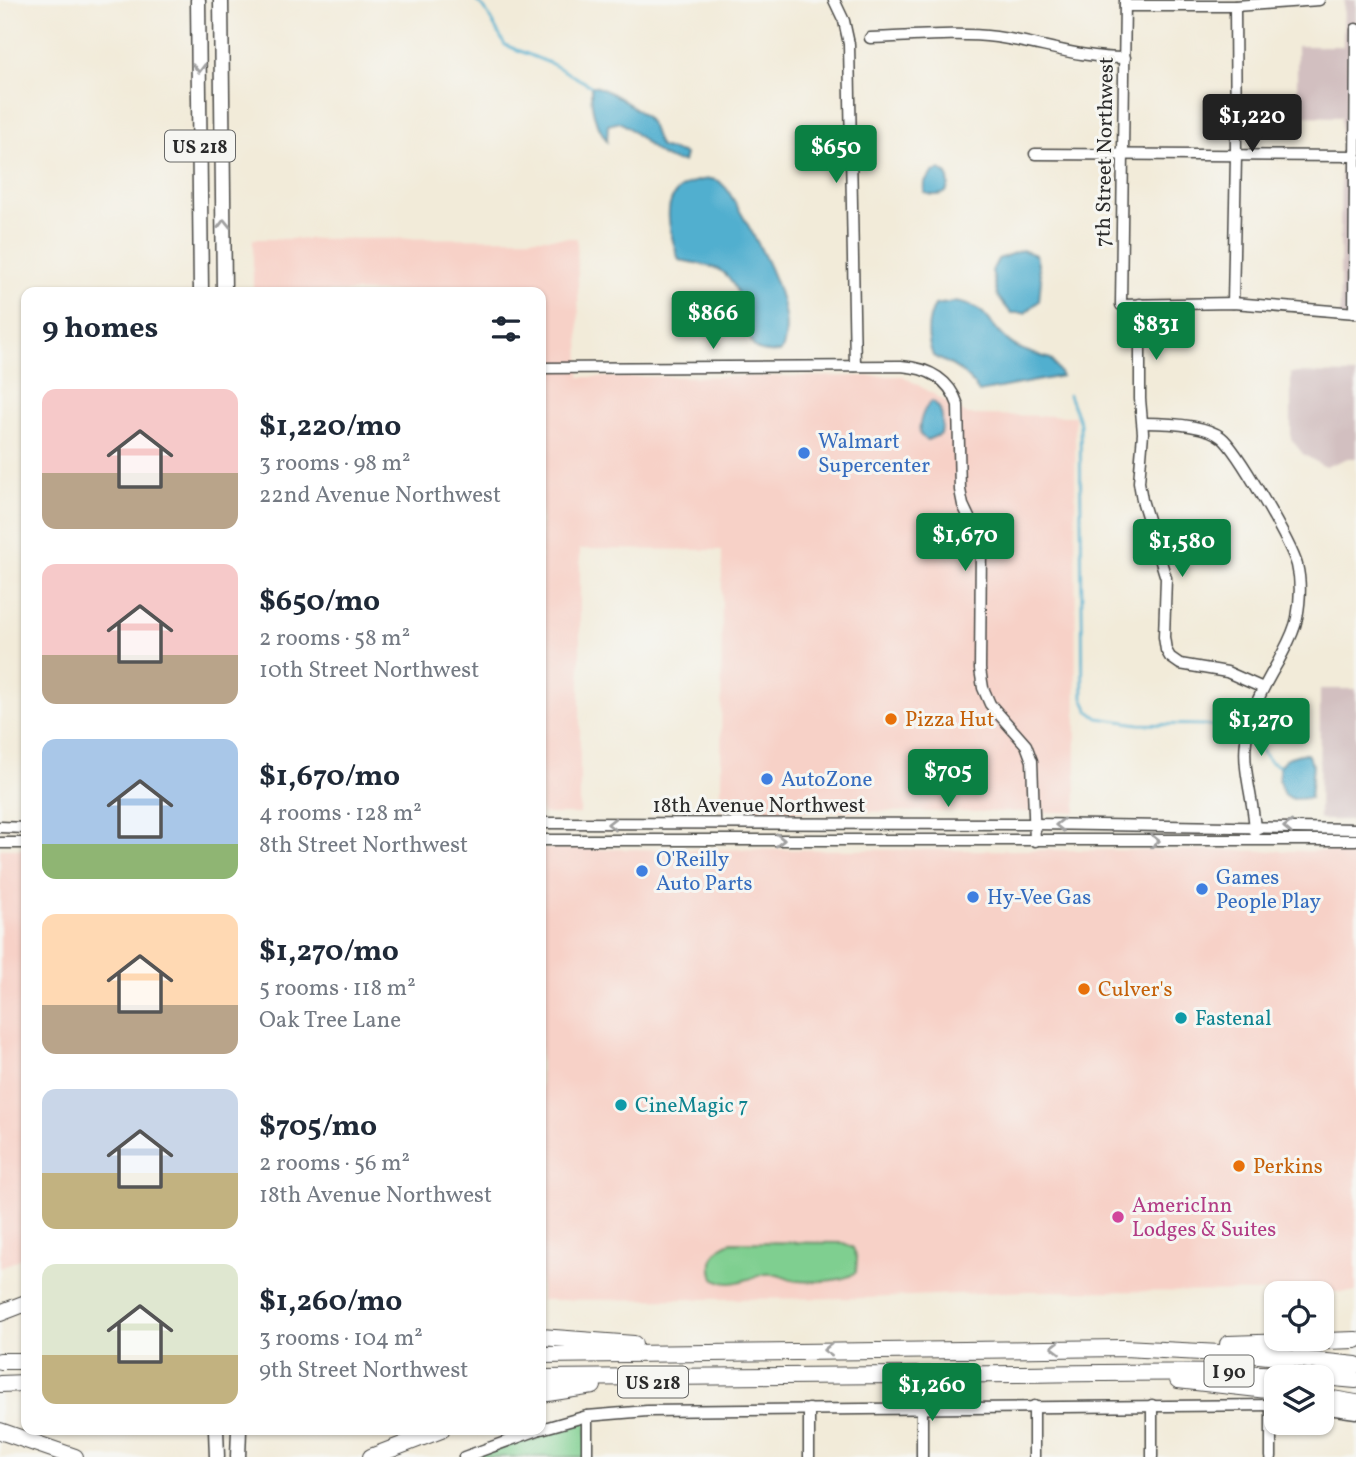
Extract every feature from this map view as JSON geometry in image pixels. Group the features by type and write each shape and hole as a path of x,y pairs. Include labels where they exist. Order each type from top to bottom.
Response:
{"highway":[{"path":"0,1313 21,1305"},
{"name":"US 218","path":"546,1336 766,1351"},
{"path":"1124,1348 1356,1340"},
{"name":"I 90","path":"546,1355 1124,1348 1259,1355 1356,1365"},
{"path":"0,1361 21,1361"},
{"name":"I 90","path":"546,1378 1238,1371 1356,1380"},
{"path":"1102,1372 1264,1398"},
{"name":"US 218","path":"546,1394 601,1385 766,1376"},
{"path":"0,1384 21,1383"},
{"path":"1334,1399 1356,1403"},
{"path":"0,1431 75,1457"},
{"path":"371,1457 428,1435"}],"main road":[{"name":"US 218","path":"198,0 201,287"},
{"name":"US 218","path":"222,0 224,287"},
{"path":"216,1435 217,1457"},
{"path":"238,1457 239,1435"}],"street":[{"path":"834,0 844,21 849,44 855,366"},
{"path":"1125,3 1235,6 1319,0"},
{"name":"7th Street Northwest","path":"1125,3 1121,304 1140,304"},
{"path":"1233,303 1235,6"},
{"path":"1264,688 1227,672 1180,664 1170,657 1166,650 1166,578 1140,489 1143,423 1140,399 1140,304 1233,303 1355,313 1356,29"},
{"path":"870,38 979,35 1094,58 1125,58"},
{"path":"1035,154 1356,156"},
{"path":"546,368 901,366 924,369 942,379 956,397 959,413 961,497 981,543 980,669 983,688 996,711 1026,745 1032,761 1035,841"},
{"path":"1143,423 1203,429 1223,438 1274,518 1290,548 1298,573 1298,614 1289,641 1264,688 1249,727 1245,747 1255,841"},
{"name":"18th Avenue Northwest","path":"546,824 1255,826 1354,834"},
{"path":"0,827 21,828"},
{"name":"18th Avenue Northwest","path":"546,840 1255,841 1354,834"},
{"path":"0,843 21,843"},
{"path":"546,1427 587,1416 647,1411 1152,1405 1264,1400"},
{"path":"1152,1405 1152,1457"},
{"path":"1034,1406 1034,1457"},
{"path":"922,1408 922,1457"},
{"path":"809,1409 809,1457"},
{"path":"1334,1410 1356,1413"},
{"path":"587,1416 587,1457"},
{"path":"464,1457 523,1435"},
{"path":"1271,1457 1272,1435"}],"shaded area":[{"path":"1344,0 1356,0 1356,320 1340,320 1341,117 1297,116 1297,46 1343,46"},
{"path":"577,238 580,377 903,376 968,415 1075,416 1076,812 721,811 722,550 580,549 580,814 546,814 546,287 253,287 253,239"},
{"path":"1291,373 1356,374 1356,458 1348,458 1325,467 1303,454 1291,439"},
{"path":"1320,689 1356,689 1356,820 1319,820"},
{"path":"0,849 21,849 21,1258 0,1268"},
{"path":"546,849 1356,851 1356,1292 1334,1292 1334,1281 1264,1281 1264,1292 1027,1291 866,1298 546,1300"}],"green space":[{"path":"732,1242 844,1243 853,1248 857,1258 856,1272 844,1278 825,1281 798,1281 769,1274 726,1283 714,1278 712,1261 721,1247"},
{"path":"587,1416 587,1457 470,1457 533,1435 546,1435 546,1430"}],"water":[{"path":"591,86 613,94 638,111 649,121 660,147 685,154 683,162 673,161 657,152 620,122 608,125 607,141 594,115"},
{"path":"940,170 947,174 949,185 946,192 935,195 924,192 925,182 933,172"},
{"path":"711,179 719,181 727,189 770,268 785,313 786,334 781,352 763,352 753,346 745,312 726,275 712,267 679,260 670,231 670,206 673,196 681,188 694,182"},
{"path":"1022,250 1036,255 1041,279 1039,301 1025,313 1011,313 998,297 992,271 998,259"},
{"path":"954,302 980,311 1016,346 1051,359 1062,376 979,392 965,374 933,356 931,349 928,336 932,311 935,305"},
{"path":"932,401 941,411 942,429 941,434 927,440 920,435 920,426 922,416"},
{"path":"1307,754 1313,765 1310,798 1293,799 1284,795 1279,781 1279,766 1287,758"}],"waterway":[{"path":"475,0 485,9 505,45 552,64 591,86"},
{"path":"1069,395 1080,423 1083,698 1089,711 1098,718 1139,724 1229,728 1230,737 1238,739"},
{"path":"1255,743 1270,762 1279,766"}],"place":[{"name":"Walmart Supercenter","path":"804,453"},
{"name":"Pizza Hut","path":"891,719"},
{"name":"AutoZone","path":"767,779"},
{"name":"O'Reilly Auto Parts","path":"642,871"},
{"name":"Games People Play","path":"1202,889"},
{"name":"Hy-Vee Gas","path":"973,897"},
{"name":"Culver's","path":"1084,989"},
{"name":"Fastenal","path":"1181,1018"},
{"name":"CineMagic 7","path":"621,1105"},
{"name":"Perkins","path":"1239,1166"},
{"name":"AmericInn Lodges & Suites","path":"1118,1217"}]}
